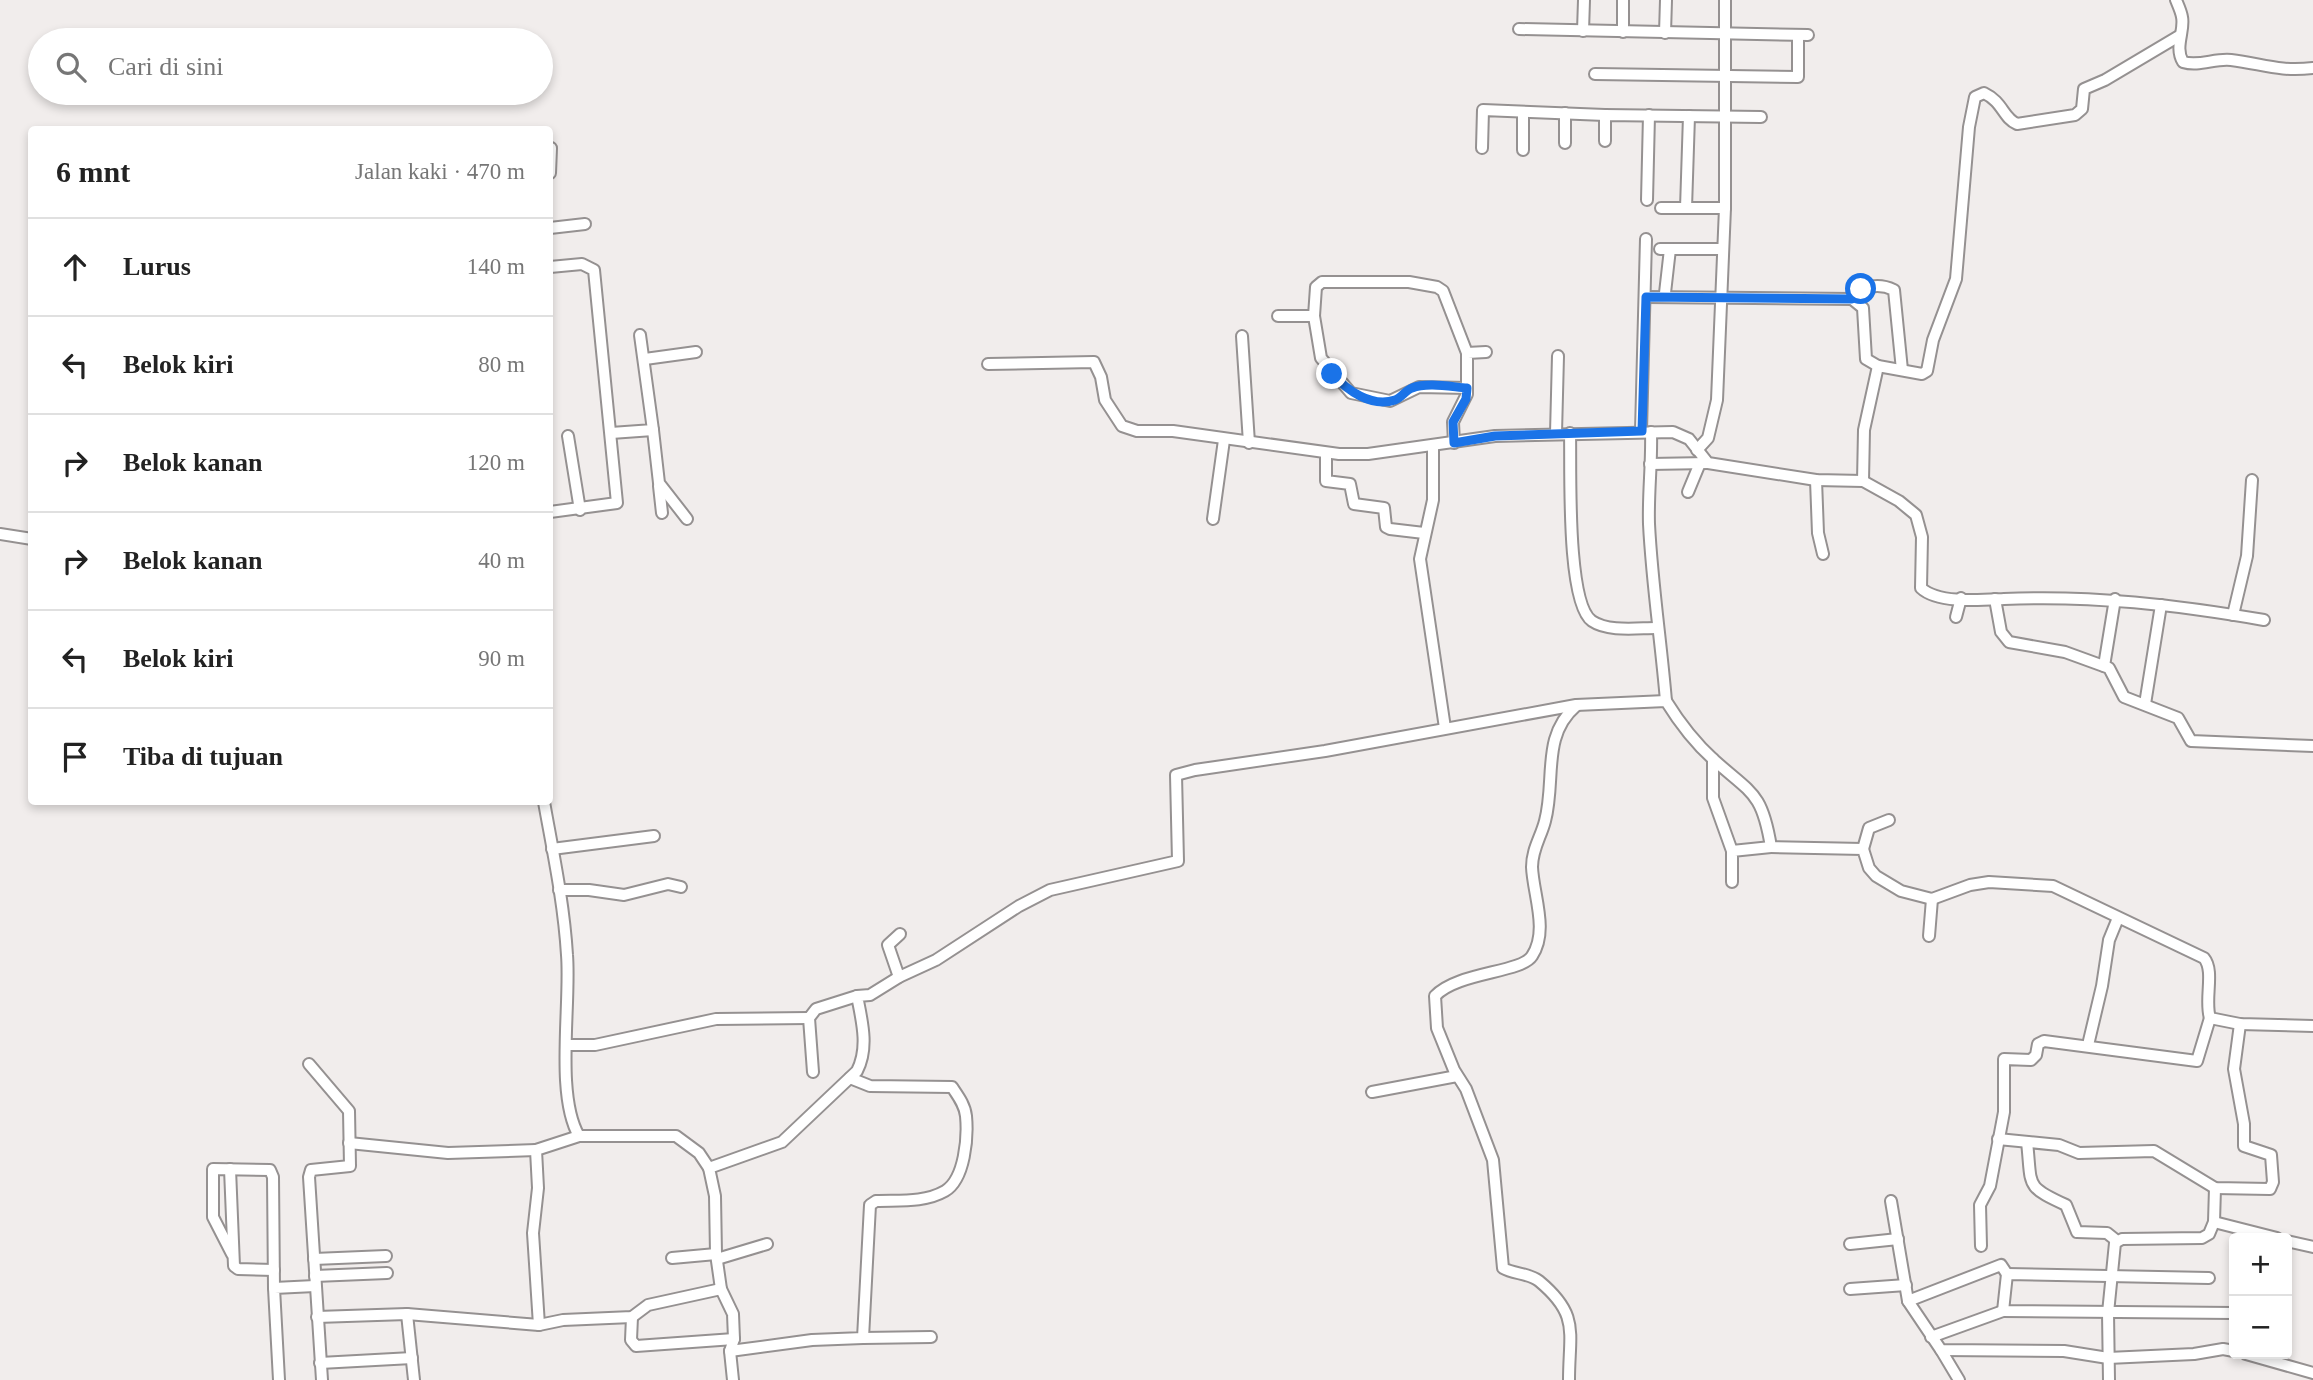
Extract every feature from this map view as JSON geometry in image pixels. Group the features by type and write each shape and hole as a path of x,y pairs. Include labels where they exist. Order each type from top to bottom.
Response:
{"street":[{"path":"1583,31 1584,0"},
{"path":"1623,0 1623,32"},
{"path":"1665,33 1666,0"},
{"path":"1697,450 1708,438 1717,400 1725,208 1726,0"},
{"path":"2176,0 2183,19 2179,36 2179,55 2183,62 2190,64 2229,60 2270,69 2313,68"},
{"path":"1519,29 1803,35 1798,77 1595,74"},
{"path":"1646,297 1852,299 1863,308 1866,359 1878,366 1922,374 1928,369 1933,340 1956,279 1969,127 1975,97 1984,93 1998,99 2010,121 2017,124 2075,115 2082,109 2084,89 2179,36"},
{"path":"1482,148 1483,110 1761,117"},
{"path":"1523,112 1523,150"},
{"path":"1565,113 1565,143"},
{"path":"1605,115 1605,141"},
{"path":"1647,200 1649,116"},
{"path":"1686,208 1689,116"},
{"path":"1661,208 1725,208"},
{"path":"553,228 585,224"},
{"path":"1646,239 1649,522 1656,628 1666,701 1680,723 1713,759 1744,783 1756,798 1766,818 1771,847"},
{"path":"1665,293 1665,249 1723,249"},
{"path":"553,267 582,264 594,270 617,503 553,512"},
{"path":"1454,443 1453,422 1466,399 1467,388 1467,353 1443,291 1426,284 1322,282 1317,287 1314,317 1321,358 1351,393 1390,401 1419,387 1467,388"},
{"path":"1852,299 1861,289 1870,287 1894,290 1902,370"},
{"path":"1278,316 1314,317"},
{"path":"640,335 662,513"},
{"path":"1242,336 1249,443"},
{"path":"645,359 696,352"},
{"path":"1467,353 1486,352"},
{"path":"1556,433 1559,356"},
{"path":"988,364 1094,362 1105,400 1122,426 1137,431 1173,431 1326,453 1368,454 1495,436 1646,432 1682,435 1697,450 1704,463"},
{"path":"1863,481 1864,430 1878,366"},
{"path":"611,433 653,430"},
{"path":"1570,433 1573,549 1580,605 1590,620 1602,626 1656,628"},
{"path":"568,436 580,510"},
{"path":"1213,519 1224,440"},
{"path":"1433,446 1433,500 1420,559 1445,728"},
{"path":"1326,453 1326,481 1350,484 1354,504 1384,508 1386,527 1390,529 1424,533"},
{"path":"1688,492 1704,463"},
{"path":"1650,464 1704,463 1816,480 1863,481 1908,506 1916,515 1922,537 1921,588 1933,596 2115,599 2264,620"},
{"path":"1816,480 1818,533 1823,554"},
{"path":"2233,615 2247,556 2252,480"},
{"path":"659,483 687,519"},
{"path":"0,534 28,538"},
{"path":"1956,617 1961,598"},
{"path":"1995,599 2001,632 2009,642 2065,652 2104,666 2114,677 2124,697 2178,718 2191,741 2313,746"},
{"path":"2104,666 2115,599"},
{"path":"2145,704 2161,605"},
{"path":"813,1072 809,1018 816,1009 870,995 899,977 936,960 1019,906 1050,890 1178,861 1176,775 1576,705 1666,701"},
{"path":"1569,1380 1570,1326 1565,1306 1538,1281 1503,1268 1493,1160 1466,1089 1457,1076 1437,1028 1435,996 1453,982 1527,961 1535,950 1539,933 1533,853 1546,819 1553,738 1558,725 1576,705"},
{"path":"1713,759 1713,798 1732,851 1732,882"},
{"path":"545,805 568,957 567,1045 571,1113 579,1136"},
{"path":"1889,820 1869,828 1863,849 1869,868 1886,883 1932,899 1970,884 1989,882 2053,886 2118,918 2140,925 2208,961 2207,1007 2210,1018 2197,1061 2088,1045 2041,1042 2031,1060 2004,1059 2004,1112 1990,1186 1980,1205 1981,1246"},
{"path":"552,849 654,836"},
{"path":"1732,851 1771,847 1863,849"},
{"path":"559,890 589,890 624,895 668,884 681,887"},
{"path":"1929,936 1932,899"},
{"path":"2088,1045 2102,986 2109,940 2118,918"},
{"path":"899,977 888,945 900,934"},
{"path":"709,1168 782,1142 811,1111 828,1101 850,1078 862,1060 862,1023 858,996"},
{"path":"567,1045 595,1045 727,1018 809,1018"},
{"path":"2210,1018 2240,1024 2313,1026"},
{"path":"1998,1139 2059,1145 2079,1153 2154,1151 2215,1188 2270,1189 2273,1182 2272,1155 2244,1146 2244,1124 2234,1069 2240,1024"},
{"path":"309,1064 349,1111 350,1166 311,1170 309,1177 322,1380"},
{"path":"1372,1092 1457,1076"},
{"path":"850,1078 870,1086 952,1087 961,1098 966,1114 958,1178 951,1187 922,1199 876,1201 870,1205 863,1338"},
{"path":"349,1143 448,1153 536,1150 579,1136 676,1136 692,1146 709,1168 715,1196 721,1289 733,1314 734,1339 730,1351 733,1380"},
{"path":"2027,1142 2033,1187 2040,1194 2066,1205 2077,1232 2107,1233 2118,1241 2202,1238 2209,1234 2214,1222 2215,1188"},
{"path":"536,1150 538,1188 533,1233 539,1325"},
{"path":"232,1254 214,1217 213,1169 266,1168 272,1173 279,1380"},
{"path":"230,1169 234,1266 238,1269 274,1270"},
{"path":"1891,1201 1908,1301 1959,1380"},
{"path":"214,1217 231,1217"},
{"path":"2214,1222 2257,1233"},
{"path":"1850,1244 1898,1239"},
{"path":"2109,1380 2110,1275 2118,1241"},
{"path":"2292,1242 2313,1247"},
{"path":"672,1258 717,1257 767,1244"},
{"path":"314,1259 386,1256"},
{"path":"1908,1301 2001,1265 2007,1274 2003,1311"},
{"path":"274,1288 387,1273"},
{"path":"2007,1274 2209,1278"},
{"path":"1850,1289 1906,1285"},
{"path":"317,1317 407,1314 539,1325 563,1320 632,1317 648,1305 721,1289"},
{"path":"1931,1337 2003,1311 2229,1313"},
{"path":"407,1314 414,1380"},
{"path":"632,1317 631,1340 636,1346 734,1339"},
{"path":"730,1351 812,1339 931,1337"},
{"path":"1941,1350 2064,1351 2108,1359 2229,1350"},
{"path":"320,1363 412,1359"},
{"path":"2264,1359 2313,1373"}],"route":[{"path":"1332,374 1351,393 1385,401 1395,400 1412,388 1467,388 1463,407 1453,422 1454,443 1495,436 1642,431 1646,297 1852,299 1861,289"}]}
